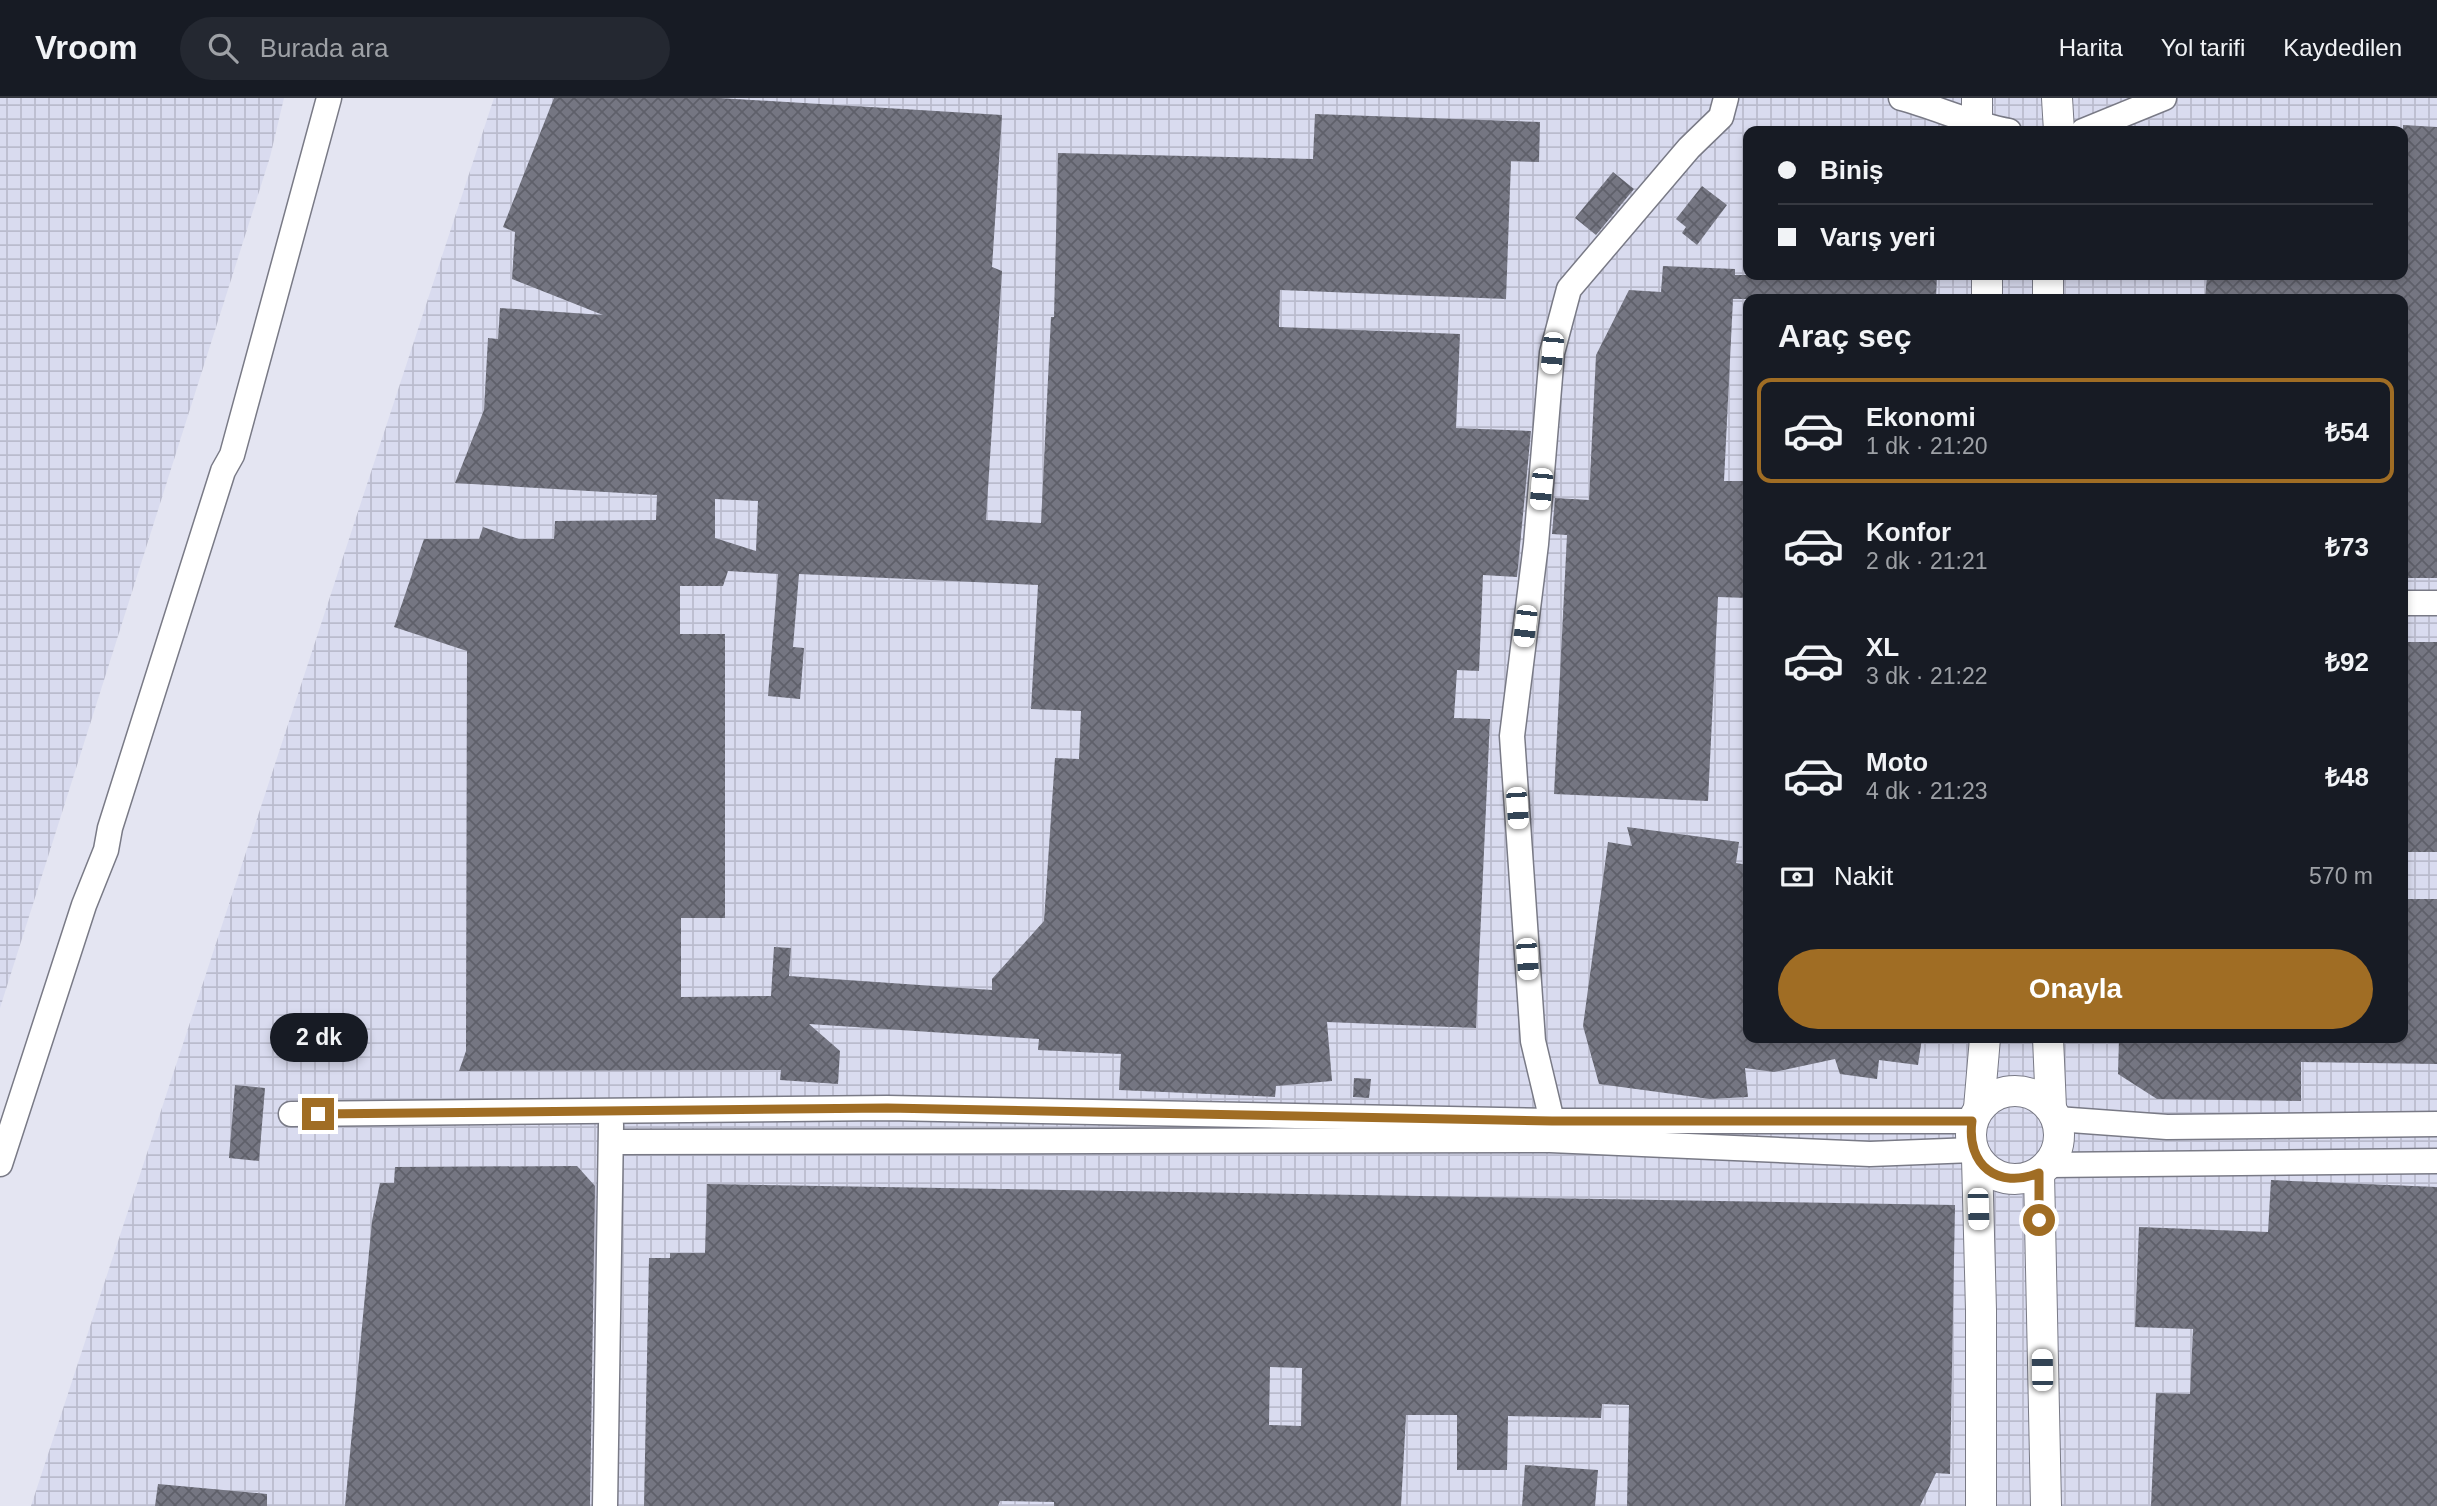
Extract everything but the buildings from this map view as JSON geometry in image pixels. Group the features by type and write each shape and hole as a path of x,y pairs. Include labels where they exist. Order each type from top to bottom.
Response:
{"street":[{"path":"0,1164 84,905 106,850 110,828 223,471 232,455 329,98"},
{"path":"1551,1130 1533,1041 1511,736 1536,544 1552,353 1569,289 1689,148 1721,117 1726,98"},
{"path":"1901,98 1977,118 1997,126"},
{"path":"2057,98 2059,126"},
{"path":"2095,126 2164,98"},
{"path":"2408,603 2437,603"},
{"path":"1981,1506 1981,1310 1975,1134 1984,1043"},
{"path":"2046,1506 2043,1169 2059,1143 2048,1043"},
{"path":"1975,1134 2002,1092 2016,1090 2029,1092 2054,1114 2167,1127 2437,1124"},
{"path":"291,1114 887,1108 1551,1130"},
{"path":"605,1506 613,1142 610,1110"},
{"path":"613,1142 1551,1130 1975,1134"},
{"path":"1975,1134 1998,1176 2026,1178 2043,1169 2437,1161"}],"shaded area":[{"path":"0,98 284,98 270,157 0,1008"},
{"path":"494,98 2437,98 2437,1506 31,1506"}],"route":[{"path":"318,1114 887,1108 1552,1121 1972,1121 1970,1136 1973,1150 1986,1169 2011,1179 2026,1178 2039,1173 2039,1220"}]}
